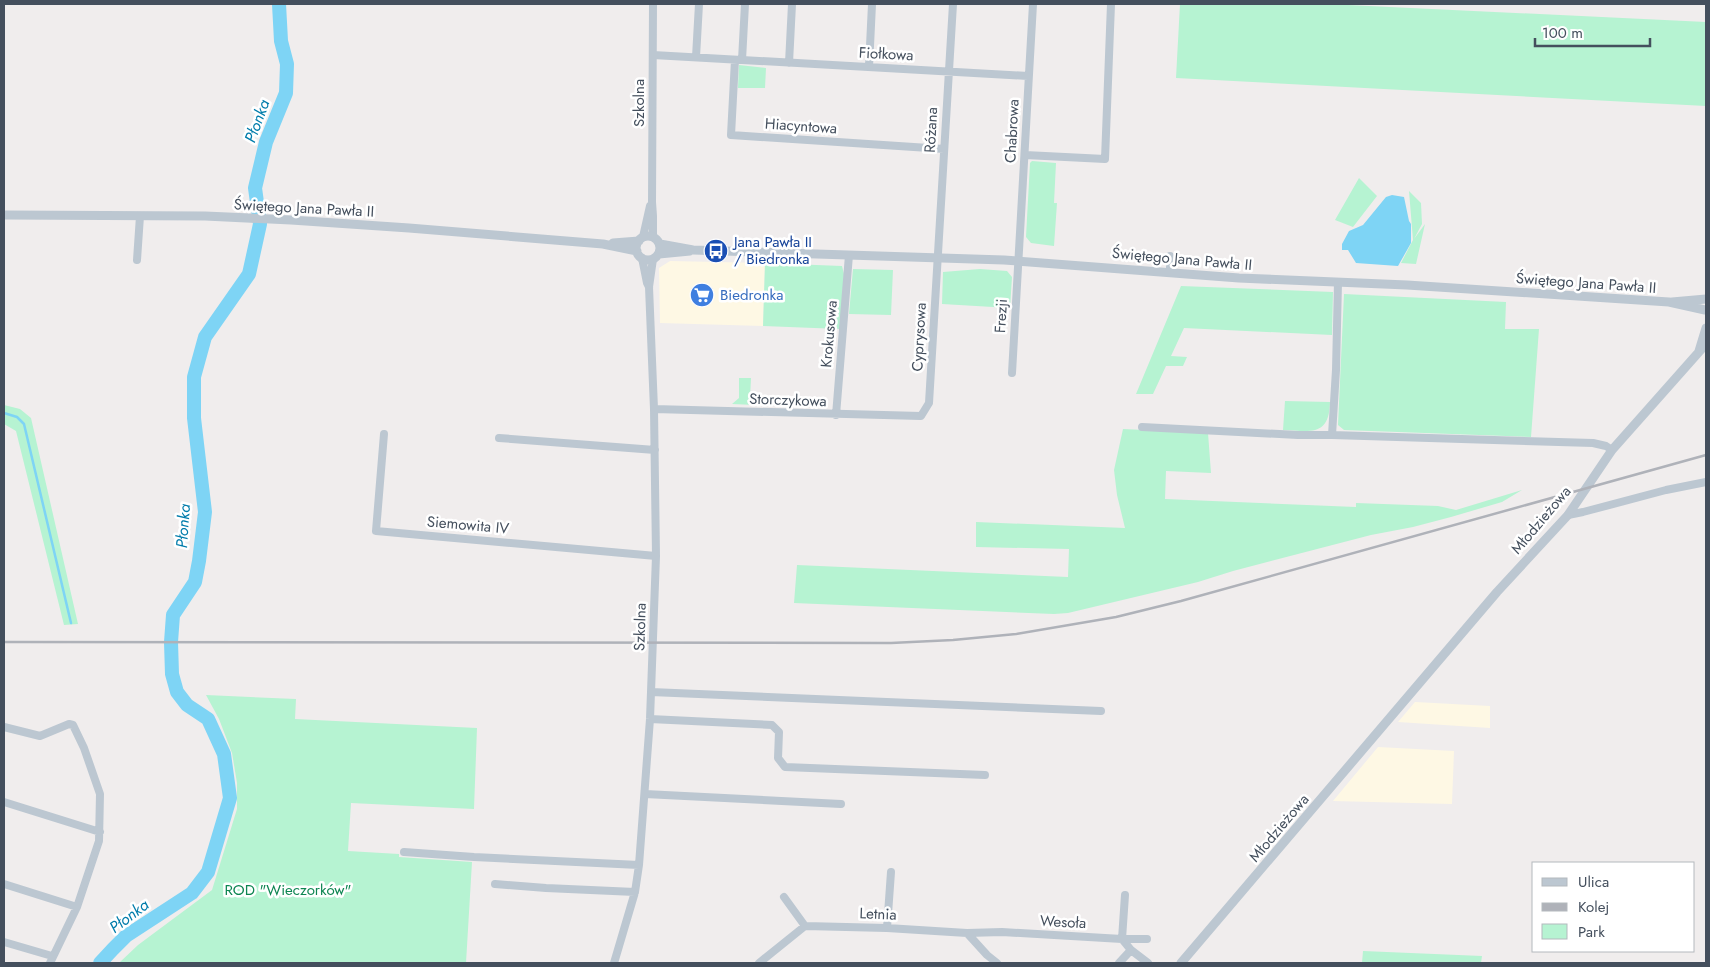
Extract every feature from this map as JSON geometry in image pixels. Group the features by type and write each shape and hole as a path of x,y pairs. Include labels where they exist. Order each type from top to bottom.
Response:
{"street":[{"name":"Szkolna","path":"653,4 652,202 656,240"},
{"path":"696,57 700,4"},
{"path":"738,60 745,4"},
{"path":"789,63 792,4"},
{"path":"869,67 872,4"},
{"name":"Różana","path":"938,257 953,4"},
{"name":"Chabrowa","path":"1018,260 1033,4"},
{"path":"1024,155 1105,159 1111,4"},
{"name":"Fiołkowa","path":"653,55 1028,76"},
{"name":"Hiacyntowa","path":"738,60 731,135 944,149"},
{"name":"Szkolna","path":"641,239 652,202"},
{"name":"Świętego Jana Pawła II","path":"4,215 246,218 400,227 603,244 639,255 645,260 693,250"},
{"path":"137,260 140,216"},
{"path":"639,255 641,239"},
{"name":"Świętego Jana Pawła II","path":"603,244 641,239 656,240 693,250 1018,260 1239,278 1407,285 1670,302 1706,299"},
{"path":"656,240 656,257"},
{"name":"Szkolna","path":"639,255 647,283 650,287"},
{"name":"Krokusowa","path":"836,415 850,255"},
{"path":"1170,256 1170,272"},
{"name":"Szkolna","path":"614,963 635,892 639,865 650,719 656,556 650,287 656,257"},
{"name":"Cyprysowa","path":"921,416 929,403 938,257"},
{"name":"Frezji","path":"1012,374 1018,260"},
{"path":"1332,434 1338,282"},
{"path":"1706,299 1706,311"},
{"name":"Świętego Jana Pawła II","path":"1670,302 1706,311"},
{"path":"1699,352 1706,328"},
{"name":"Młodzieżowa","path":"1182,963 1497,592 1568,514 1612,450 1706,344"},
{"name":"Storczykowa","path":"654,409 921,416"},
{"path":"1142,427 1298,435 1332,434 1593,443 1606,446 1612,450"},
{"name":"Siemowita IV","path":"384,434 376,531 656,556"},
{"path":"499,438 655,450"},
{"path":"1568,514 1706,482"},
{"path":"651,692 1101,711"},
{"path":"650,719 772,725 779,732 778,758 785,767 985,775"},
{"path":"4,726 40,736 69,724 75,727 100,794 98,846 77,907 51,960 4,942"},
{"path":"645,794 841,804"},
{"path":"4,802 100,832"},
{"path":"404,852 474,858 639,865"},
{"path":"887,928 890,872"},
{"path":"4,884 77,907"},
{"path":"495,884 635,892"},
{"path":"1125,895 1122,939 1131,950 1148,963"},
{"path":"758,963 805,926 784,897"},
{"name":"Letnia","path":"805,926 887,928 967,933"},
{"name":"Wesoła","path":"967,933 1002,932 1146,939"},
{"path":"967,933 997,963"},
{"path":"1119,963 1131,950"}],"shaded area":[{"path":"670,261 765,263 763,326 660,323 659,268"},
{"path":"1415,702 1490,706 1490,728 1398,722"},
{"path":"1378,747 1454,751 1452,804 1333,801"}],"green space":[{"path":"1180,4 1327,4 1706,22 1706,106 1176,78"},
{"path":"739,65 766,68 765,88 738,88"},
{"path":"1032,161 1056,163 1054,203 1057,203 1054,246 1031,243 1026,237 1030,163"},
{"path":"1359,178 1377,196 1353,227 1335,220"},
{"path":"1409,191 1421,203 1422,224 1414,239 1425,224 1416,264 1401,263 1413,240"},
{"path":"765,263 842,266 844,274 840,329 763,326"},
{"path":"853,269 893,270 891,315 849,314"},
{"path":"980,269 1007,271 1012,277 1010,308 942,304 943,272"},
{"path":"1181,286 1333,292 1332,335 1184,328 1171,356 1187,357 1183,366 1166,366 1153,394 1136,394"},
{"path":"1344,294 1506,302 1505,329 1539,329 1531,437 1344,430 1338,425"},
{"path":"739,378 751,378 750,399 755,405 732,404 739,398"},
{"path":"1285,401 1330,402 1326,421 1317,430 1283,430"},
{"path":"4,405 20,409 31,418 78,624 64,625 16,431 4,424"},
{"path":"1123,429 1208,433 1211,473 1166,471 1165,499 1356,507 1356,503 1438,506 1456,510 1522,490 1502,502 1451,517 1371,535 1198,582 1068,613 1054,614 794,603 797,565 1068,577 1069,549 976,547 976,522 1125,528 1117,495 1114,470"},
{"name":"ROD \"Wieczorków\"","path":"206,695 296,699 295,719 477,728 474,809 351,803 348,851 399,854 399,857 472,862 466,963 119,963 138,945 212,890 237,809 237,783 232,753 219,719"},
{"path":"1363,951 1482,956 1481,963 1362,963"}],"water":[{"path":"1392,195 1404,197 1411,224 1411,243 1398,266 1356,263 1348,250 1342,250 1342,244 1349,231 1363,225 1386,197"}],"waterway":[{"name":"Płonka","path":"100,963 126,936 192,893 208,872 230,798 224,754 208,719 187,705 177,692 172,674 171,642 173,615 195,582 205,512 194,418 194,377 205,337 249,274 260,224 255,188 266,142 286,93 287,64 281,41 279,4"},
{"path":"4,413 17,417 24,424 71,623"}],"railway":[{"path":"4,642 891,643 1016,634 1116,617 1181,601 1706,455"}],"place":[{"name":"Jana Pawła II / Biedronka","path":"716,251"},
{"name":"Biedronka","path":"702,295"}]}
